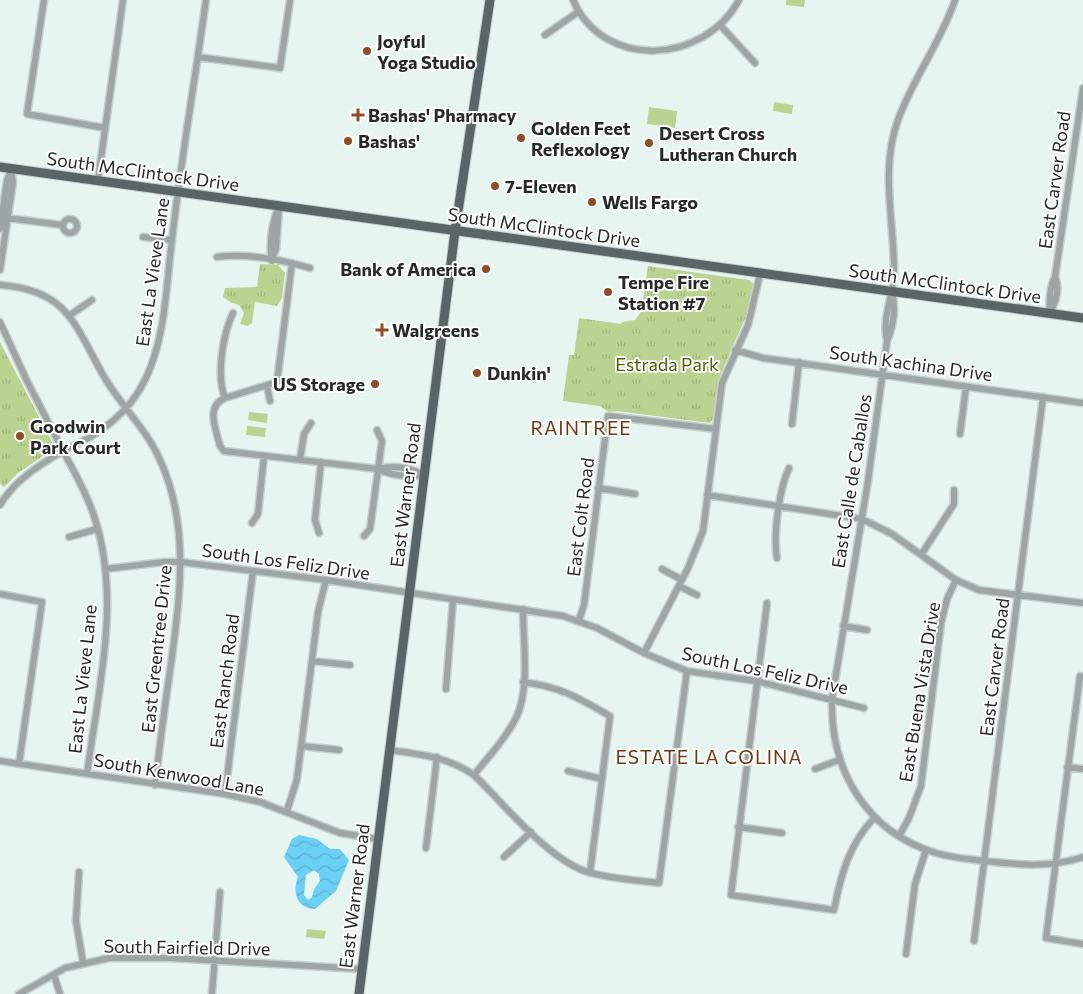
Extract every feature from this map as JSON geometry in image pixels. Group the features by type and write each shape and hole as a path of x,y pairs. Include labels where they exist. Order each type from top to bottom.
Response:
{"main road":[{"name":"East Warner Road","path":"359,994 455,231 490,0"},
{"name":"South McClintock Drive","path":"0,167 1083,318"}],"street":[{"path":"44,0 27,114 105,128"},
{"path":"98,180 123,0"},
{"name":"East La Vieve Lane","path":"87,774 106,636 106,569 94,516 63,451 114,422 126,409 146,379 156,354 161,334 178,192 206,0"},
{"path":"198,57 280,68 290,0"},
{"path":"573,0 578,12 594,29 614,42 639,49 660,51 679,48 701,40 721,26 739,0"},
{"path":"892,292 894,272 888,192 890,153 898,120 938,40 955,0"},
{"path":"545,35 578,12"},
{"path":"721,26 754,63"},
{"name":"East Carver Road","path":"1050,314 1055,302 1058,284 1055,277 1083,88"},
{"path":"0,270 7,180 11,169"},
{"path":"272,260 276,249 279,206"},
{"path":"3,217 62,225"},
{"path":"0,229 3,217"},
{"path":"143,237 172,240"},
{"path":"217,257 228,256 272,260 310,268"},
{"path":"292,263 277,382 225,398 215,404 212,412 220,446 224,451 378,469 387,474 412,476 424,474"},
{"path":"644,653 680,583 703,531 722,383 735,350 748,325 760,274"},
{"path":"0,285 19,286 41,293 59,304 70,315 114,394 126,409"},
{"name":"East Calle de Caballos","path":"892,292 895,305 892,330 886,341 862,519 832,699 832,732 839,760 851,788 875,817 899,836 926,850 949,856 985,861"},
{"path":"70,315 92,300"},
{"path":"225,398 220,385 226,327 233,313"},
{"path":"0,322 27,381 63,451 3,493 0,505"},
{"name":"South Kachina Drive","path":"735,350 763,358 1083,403"},
{"path":"792,424 799,362"},
{"path":"267,385 270,400"},
{"path":"960,434 966,386"},
{"name":"East Carver Road","path":"974,941 1044,397"},
{"name":"East Greentree Drive","path":"126,409 146,433 161,461 176,514 181,562 179,602 155,785"},
{"name":"East Colt Road","path":"579,620 584,605 608,416 716,429"},
{"path":"300,460 304,434 310,423"},
{"path":"364,536 370,529 382,441 377,430"},
{"path":"252,523 258,514 264,456"},
{"path":"319,532 315,520 321,462"},
{"path":"777,558 775,546 780,506 784,479 789,468"},
{"path":"598,488 635,494"},
{"path":"921,555 954,504 954,490"},
{"path":"707,495 862,519 892,534 956,580 979,590 1083,603"},
{"path":"69,537 97,529"},
{"name":"South Los Feliz Drive","path":"106,569 164,562 181,562 326,580 523,609 579,620 644,653 687,671 756,681 864,708"},
{"path":"662,569 697,595"},
{"name":"East Ranch Road","path":"225,794 253,571"},
{"path":"287,811 294,793 302,746 318,612 326,580"},
{"name":"East Buena Vista Drive","path":"899,836 909,818 921,786 941,623 947,599 956,580"},
{"path":"0,594 42,602 19,764"},
{"path":"446,689 453,600"},
{"path":"767,603 731,894 834,910 840,876 850,850 862,830 875,817"},
{"path":"474,775 517,716 522,700 523,609"},
{"path":"843,626 867,630"},
{"path":"312,661 350,665"},
{"path":"389,750 438,757 463,767 474,775 548,849 566,862 590,873 660,883 687,671"},
{"path":"1083,677 1080,676 1067,767 1046,938 1083,944"},
{"path":"523,682 551,686 578,698 610,716 590,873"},
{"path":"302,746 339,750"},
{"path":"426,848 438,757"},
{"path":"815,769 839,760"},
{"name":"South Kenwood Lane","path":"0,761 225,794 260,802 287,811 340,833 378,839"},
{"path":"1067,767 1083,769"},
{"path":"568,771 602,779"},
{"path":"738,827 782,834"},
{"path":"504,857 531,832"},
{"path":"906,954 915,884 926,850"},
{"path":"985,861 1028,866 1055,865 1083,857"},
{"path":"79,872 76,921 83,962"},
{"path":"212,994 220,892"},
{"name":"South Fairfield Drive","path":"19,994 65,968 83,962 109,958 138,957 362,969"},
{"path":"54,975 60,994"}],"green space":[{"path":"786,0 805,0 804,7 786,5"},
{"path":"774,102 793,105 792,114 773,111"},
{"path":"649,107 677,111 675,128 647,124"},
{"path":"260,264 278,265 285,273 282,298 277,306 255,302 252,323 248,326 240,324 244,313 239,305 223,297 225,288 257,287"},
{"name":"Estrada Park","path":"648,266 749,280 753,284 747,314 720,376 713,419 710,423 617,411 609,412 600,406 563,401 569,355 574,355 579,318 621,324 622,322 635,320 641,312"},
{"path":"687,300 708,303 706,316 685,313"},
{"path":"0,342 55,448 18,473 4,487 0,484"},
{"path":"249,412 268,414 267,423 248,420"},
{"name":"Goodwin Park Court","path":"26,426 31,437 15,446 9,435"},
{"path":"247,426 266,428 265,437 246,435"},
{"path":"307,929 326,931 324,939 306,937"}],"water":[{"path":"299,835 317,839 330,849 340,849 349,860 336,891 315,909 300,903 296,894 298,877 284,857 292,839","holes":["314,870 319,874 320,881 314,889 312,897 308,900 304,895 306,875"]}],"place":[{"name":"Joyful Yoga Studio","path":"367,51"},
{"name":"Bashas' Pharmacy","path":"358,115"},
{"name":"Golden Feet Reflexology","path":"521,138"},
{"name":"Bashas'","path":"348,141"},
{"name":"Desert Cross Lutheran Church","path":"649,143"},
{"name":"7-Eleven","path":"495,186"},
{"name":"Wells Fargo","path":"592,202"},
{"name":"Bank of America","path":"486,269"},
{"name":"Tempe Fire Station #7","path":"608,292"},
{"name":"Walgreens","path":"382,330"},
{"name":"Dunkin'","path":"477,373"},
{"name":"US Storage","path":"375,384"},
{"name":"Goodwin Park Court","path":"20,436"}],"district":[{"name":"RAINTREE","path":"581,427"},
{"name":"ESTATE LA COLINA","path":"709,756"}]}
